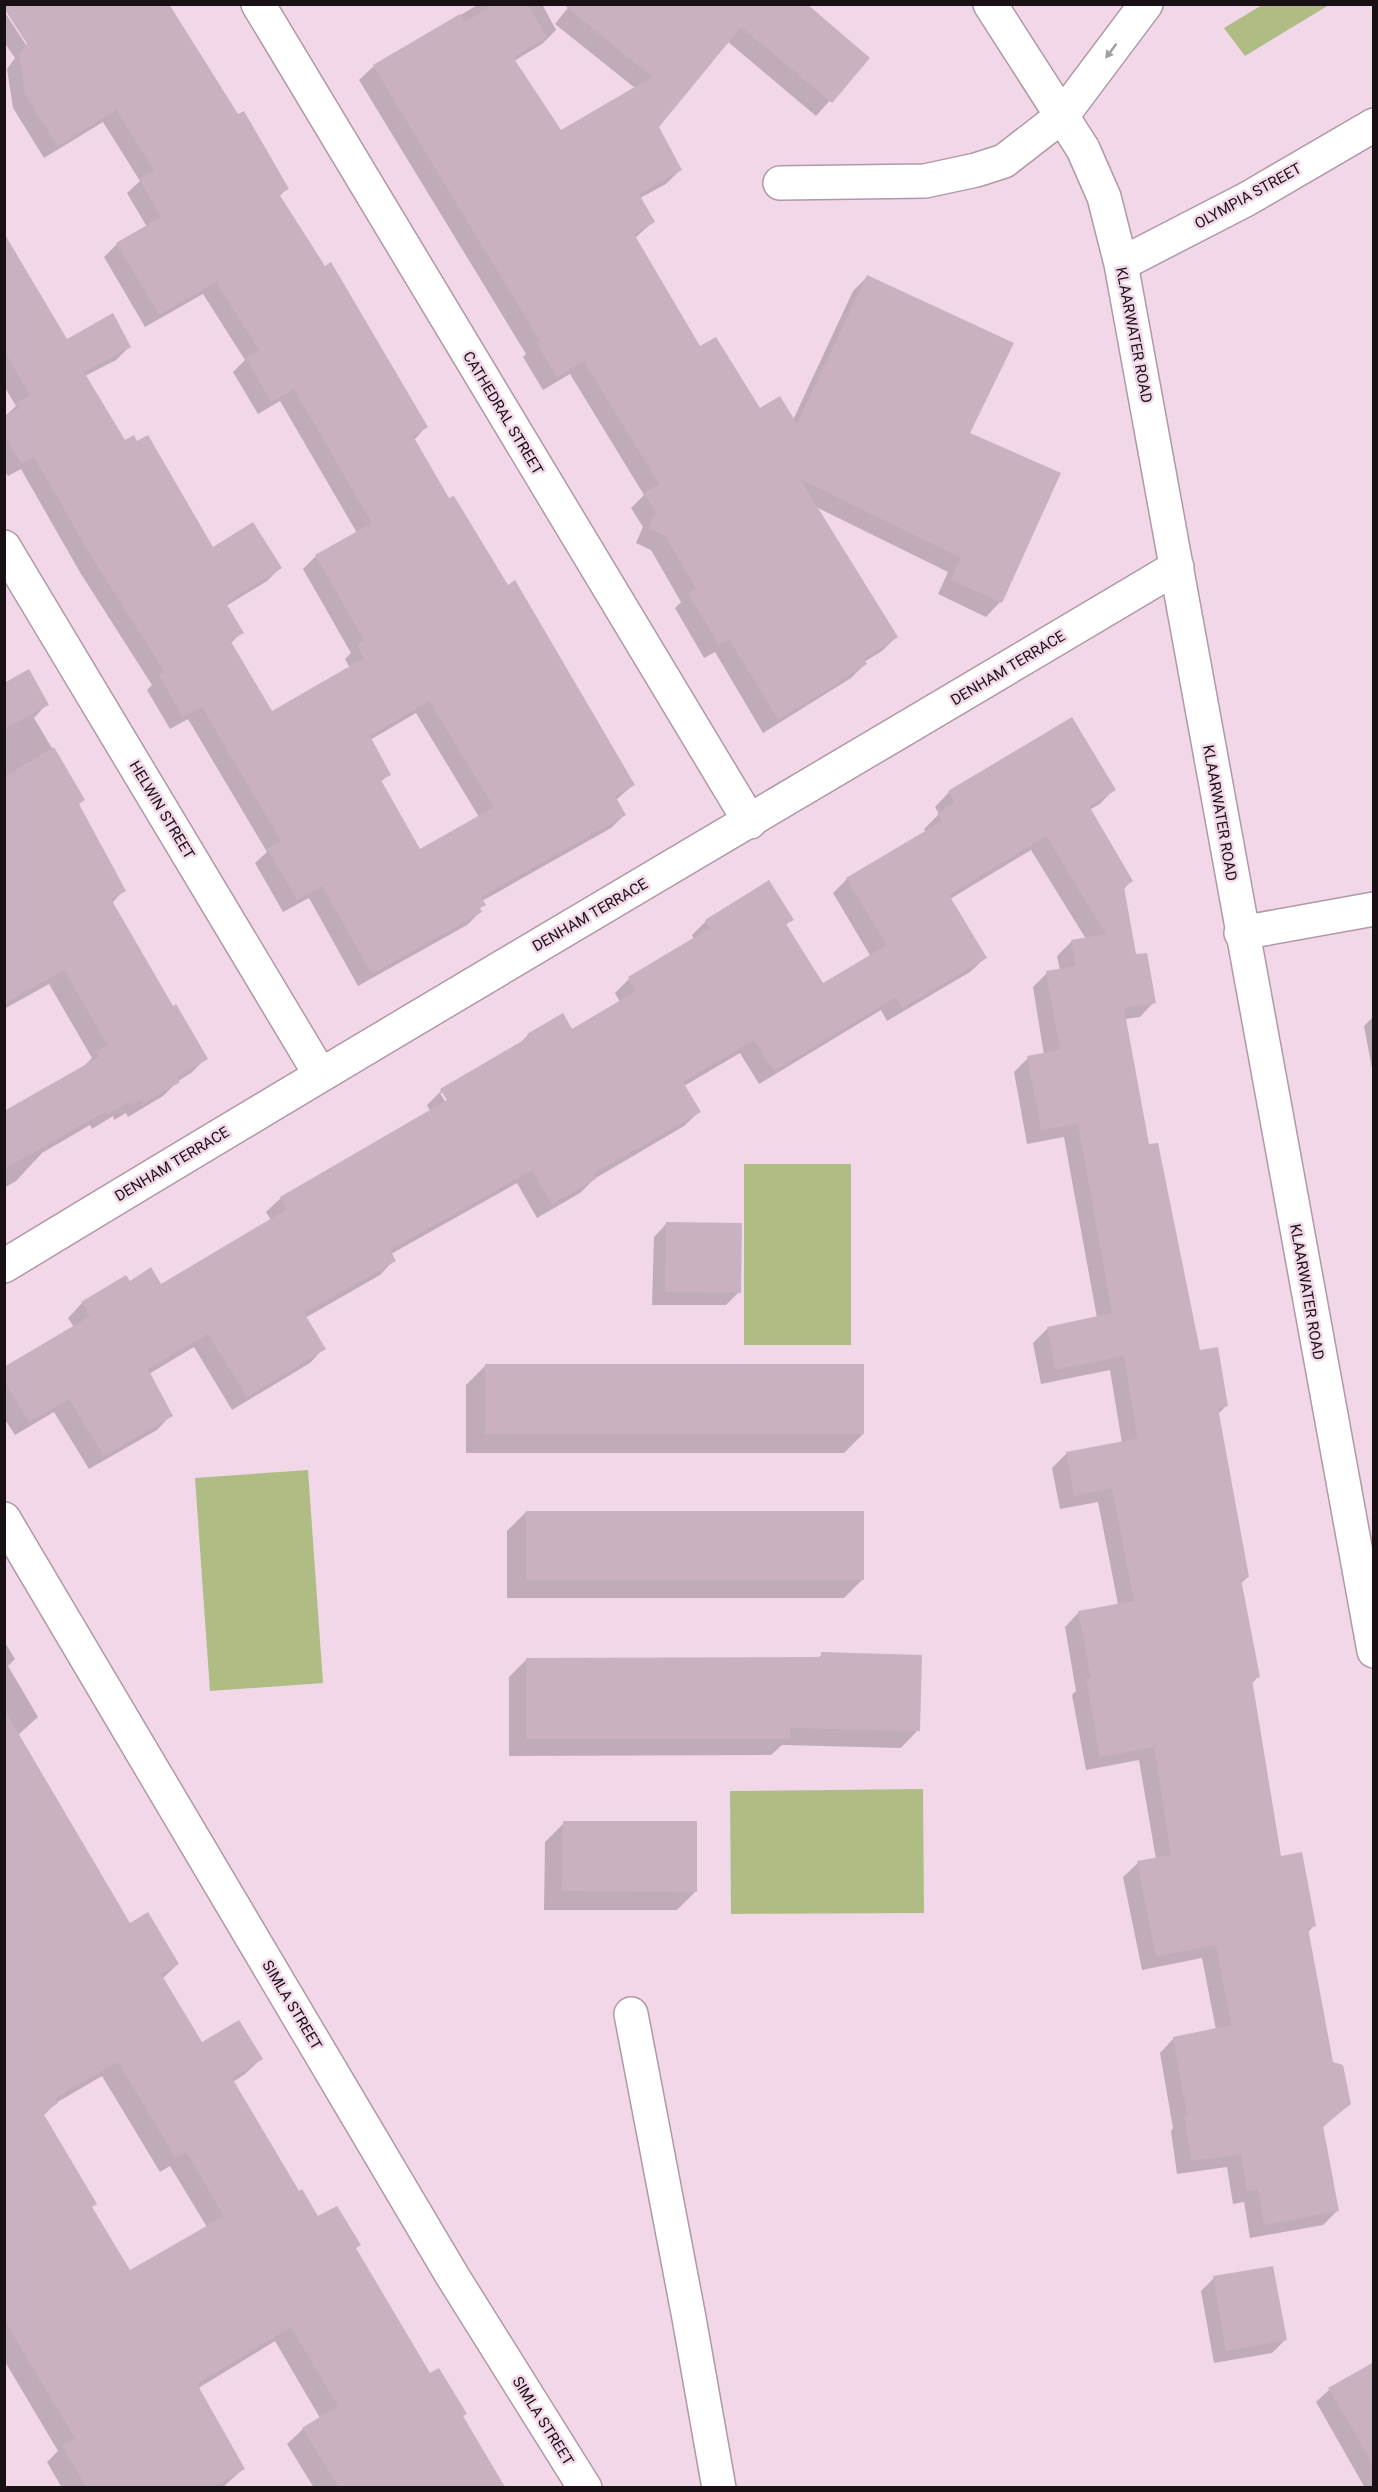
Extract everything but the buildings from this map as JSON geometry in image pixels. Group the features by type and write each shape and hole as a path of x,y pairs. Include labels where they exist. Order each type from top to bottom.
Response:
{"street":[{"name":"CATHEDRAL STREET","path":"258,4 750,822"},
{"name":"KLAARWATER ROAD","path":"990,4 1083,149 1104,197 1121,264 1241,933 1374,1651"},
{"path":"780,183 925,181 976,170 1004,161 1062,116 1146,4"},
{"name":"OLYMPIA STREET","path":"1121,264 1247,199 1374,124"},
{"name":"HELWIN STREET","path":"4,547 320,1074"},
{"name":"DENHAM TERRACE","path":"4,1266 320,1074 750,822 1177,567"},
{"path":"1241,933 1374,909"},
{"name":"SIMLA STREET","path":"4,1519 453,2277 585,2487"},
{"path":"631,2014 719,2487"}],"green space":[{"path":"1262,5 1329,5 1245,56 1224,28"},
{"path":"744,1164 851,1164 851,1345 744,1345"},
{"path":"308,1470 323,1683 210,1691 195,1478"},
{"path":"923,1789 924,1913 731,1914 730,1791"}]}
